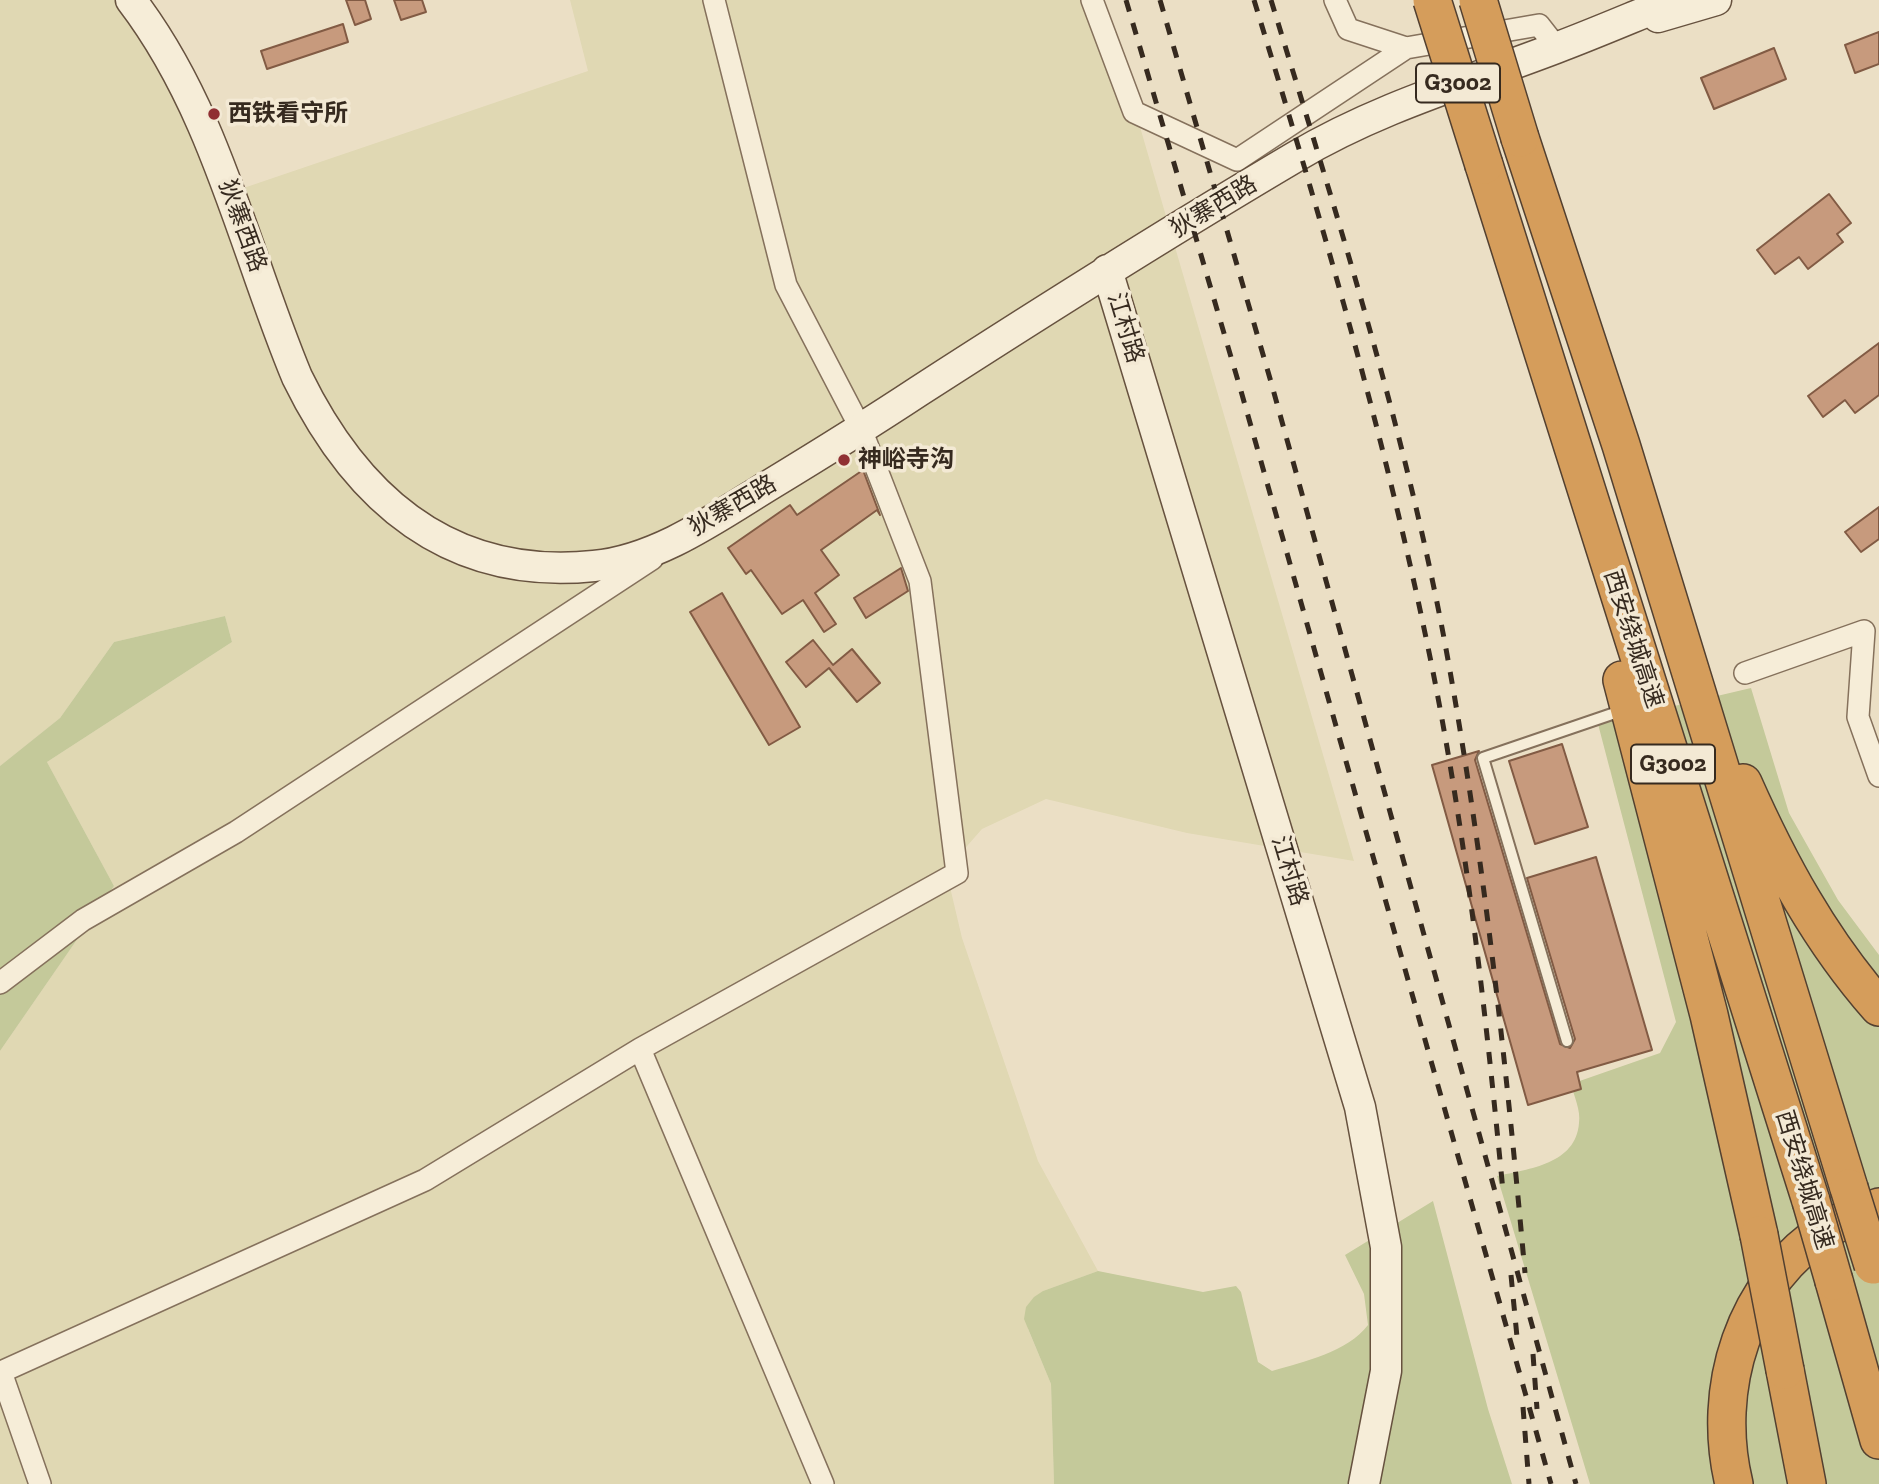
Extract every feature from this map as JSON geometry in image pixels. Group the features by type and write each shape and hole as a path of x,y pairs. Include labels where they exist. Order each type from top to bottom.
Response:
{"highway":[{"name":"西安绕城高速","path":"1432,0 1811,1201 1879,1440"},
{"name":"西安绕城高速","path":"1478,0 1661,573 1737,830 1864,1197 1876,1274"},
{"path":"1534,326 1606,620 1709,1015 1759,1235 1807,1484"},
{"path":"1661,573 1736,768 1776,855 1818,928 1879,1007"},
{"path":"1734,1484 1725,1438 1726,1406 1738,1346 1757,1303 1783,1268 1806,1245 1864,1197"}],"main road":[{"name":"狄寨西路","path":"131,0 186,88 252,251 285,347 312,408 362,480 403,517 470,553 520,565 569,568 597,566 638,556 722,514 861,429 1107,270 1195,220 1297,156 1353,126 1410,100 1557,48 1675,0"},
{"path":"152,0 186,88"},
{"name":"狄寨西路","path":"1557,48 1716,0"},
{"name":"江村路","path":"1107,270 1360,1107 1386,1247 1386,1371 1364,1484"}],"street":[{"path":"40,1484 1,1372 425,1180 640,1049 957,873 920,580 861,429 786,285 714,0"},
{"path":"1092,0 1134,112 1237,160 1406,48 1539,25 1557,48"},
{"path":"1335,0 1348,29 1406,48"},
{"path":"0,983 83,920 236,832 722,514"},
{"path":"1745,673 1864,631 1858,717 1879,776"},
{"path":"640,1049 823,1484"}],"lane":[{"path":"1567,1041 1483,758 1612,714"}],"shaded area":[{"path":"0,0 129,0 220,196 588,71 570,0 1103,0 1354,861 1187,833 1046,799 982,829 946,870 962,938 1038,1161 1098,1271 1043,1291 1028,1329 1051,1384 1054,1484 0,1484 0,1051 114,886 47,762 232,642 225,616 114,642 60,718 0,766"}],"green space":[{"path":"225,616 232,642 47,762 114,886 0,1051 0,766 60,718 114,642"},
{"path":"1751,688 1789,813 1838,900 1879,955 1879,1484 1590,1484 1497,1176 1536,1167 1560,1156 1576,1137 1579,1123 1571,1084 1660,1053 1676,1022 1598,724"},
{"path":"1433,1201 1488,1409 1512,1484 1054,1484 1051,1384 1024,1319 1026,1307 1034,1297 1043,1291 1098,1271 1203,1292 1236,1286 1241,1292 1258,1362 1272,1371 1337,1349 1368,1325 1364,1294 1345,1255"}],"building":[{"path":"346,0 365,0 371,19 355,25"},
{"path":"394,0 422,0 426,12 401,20"},
{"path":"343,24 348,42 267,69 261,51"},
{"path":"1879,32 1879,64 1855,73 1845,45"},
{"path":"1774,48 1786,79 1714,109 1701,78"},
{"path":"1829,194 1851,223 1837,234 1843,242 1808,269 1799,257 1775,274 1757,250"},
{"path":"1879,343 1879,395 1855,413 1845,400 1823,417 1808,396"},
{"path":"863,470 880,515 877,510 821,550 839,575 815,593 836,624 824,632 803,600 782,614 751,570 746,574 728,548 790,505 797,515"},
{"path":"1879,507 1879,539 1861,552 1845,532"},
{"path":"901,568 908,591 866,618 854,598"},
{"path":"722,593 800,727 769,745 690,612"},
{"path":"813,640 833,665 852,649 880,683 857,702 829,668 806,687 786,662"},
{"path":"1562,744 1588,827 1535,844 1509,761"},
{"path":"1479,751 1475,760 1560,1044 1570,1048 1575,1039 1527,878 1596,857 1652,1050 1577,1072 1581,1089 1528,1105 1432,765"}],"railway":[{"path":"1126,0 1241,391 1551,1484"},
{"path":"1160,0 1271,382 1576,1484"},
{"path":"1254,0 1347,315 1388,473 1425,633 1451,771 1472,911 1503,1191"},
{"path":"1271,0 1388,397 1409,477 1444,638 1482,875 1510,1114 1525,1273"},
{"path":"1511,1275 1517,1337"},
{"path":"1533,1354 1537,1409"},
{"path":"1523,1407 1529,1484"}],"place":[{"name":"西铁看守所","path":"214,114"},
{"name":"神峪寺沟","path":"844,460"}]}
